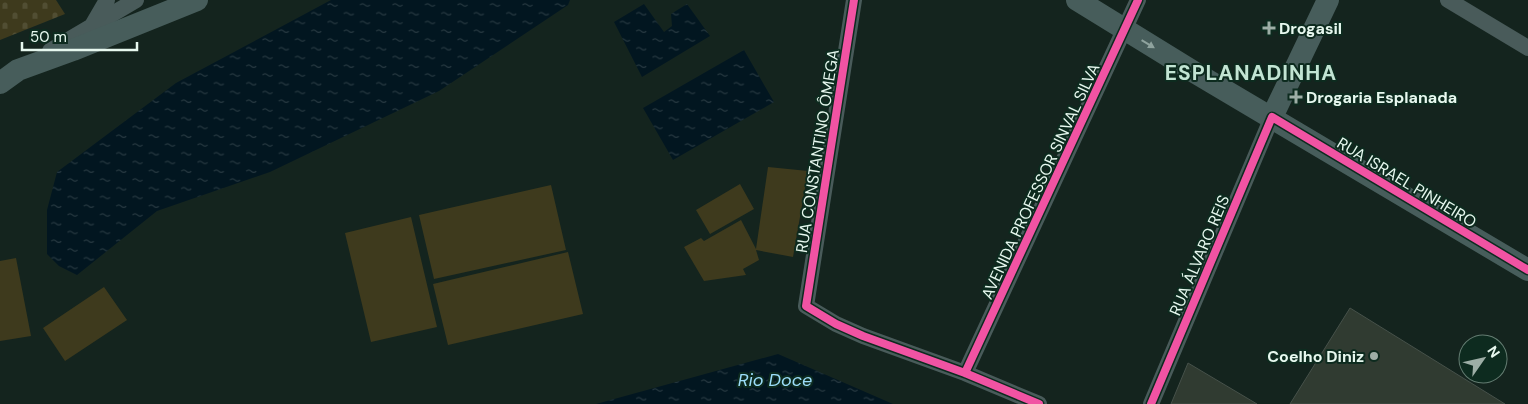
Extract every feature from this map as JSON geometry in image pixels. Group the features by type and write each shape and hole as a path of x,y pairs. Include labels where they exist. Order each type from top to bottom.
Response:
{"street":[{"path":"93,25 107,0"},
{"path":"9,76 136,0"},
{"path":"9,76 197,0"},
{"name":"RUA CONSTANTINO ÔMEGA","path":"854,0 806,306 836,324 863,336 965,373"},
{"name":"RUA ISRAEL PINHEIRO","path":"1077,0 1528,270"},
{"name":"AVENIDA PROFESSOR SINVAL SILVA","path":"965,373 1126,30 1138,0"},
{"name":"RUA ÁLVARO REIS","path":"1151,404 1272,117 1328,0"},
{"path":"1448,0 1528,48"},
{"path":"965,373 1039,404"}],"green space":[{"path":"0,0 56,0 65,14 0,40"},
{"path":"768,167 808,171 793,257 756,250 759,260 743,269 746,275 704,281 684,247 701,238 704,241 741,220 756,249"},
{"path":"740,184 754,209 710,234 696,210"},
{"path":"551,185 566,250 434,279 419,215"},
{"path":"411,217 437,327 371,342 345,233"},
{"path":"568,252 583,314 448,345 433,284"},
{"path":"16,258 31,336 0,341 0,261"},
{"path":"104,287 127,320 65,361 43,328"}],"water":[{"path":"331,0 570,0 568,5 439,91 270,172 157,211 77,275 59,266 47,254 47,210 57,172 176,83"},
{"path":"644,4 664,32 672,26 671,14 687,4 710,36 642,77 614,22"},
{"path":"744,50 774,102 673,160 643,108"},
{"name":"Rio Doce","path":"778,354 893,404 596,404"}],"building":[{"name":"Coelho Diniz","path":"1350,308 1458,375 1458,384 1473,384 1505,404 1290,404"},
{"name":"Coelho Diniz","path":"1188,363 1257,404 1171,404"}],"cycle path":[{"path":"854,0 806,306 836,324 863,336 965,373 1039,404"},
{"path":"965,373 1138,0"},
{"path":"1151,404 1272,117 1528,270"}],"place":[{"name":"Drogasil","path":"1269,28"},
{"name":"Drogaria Esplanada","path":"1296,97"},
{"name":"Coelho Diniz","path":"1374,356"}],"district":[{"name":"ESPLANADINHA","path":"1251,73"}]}
